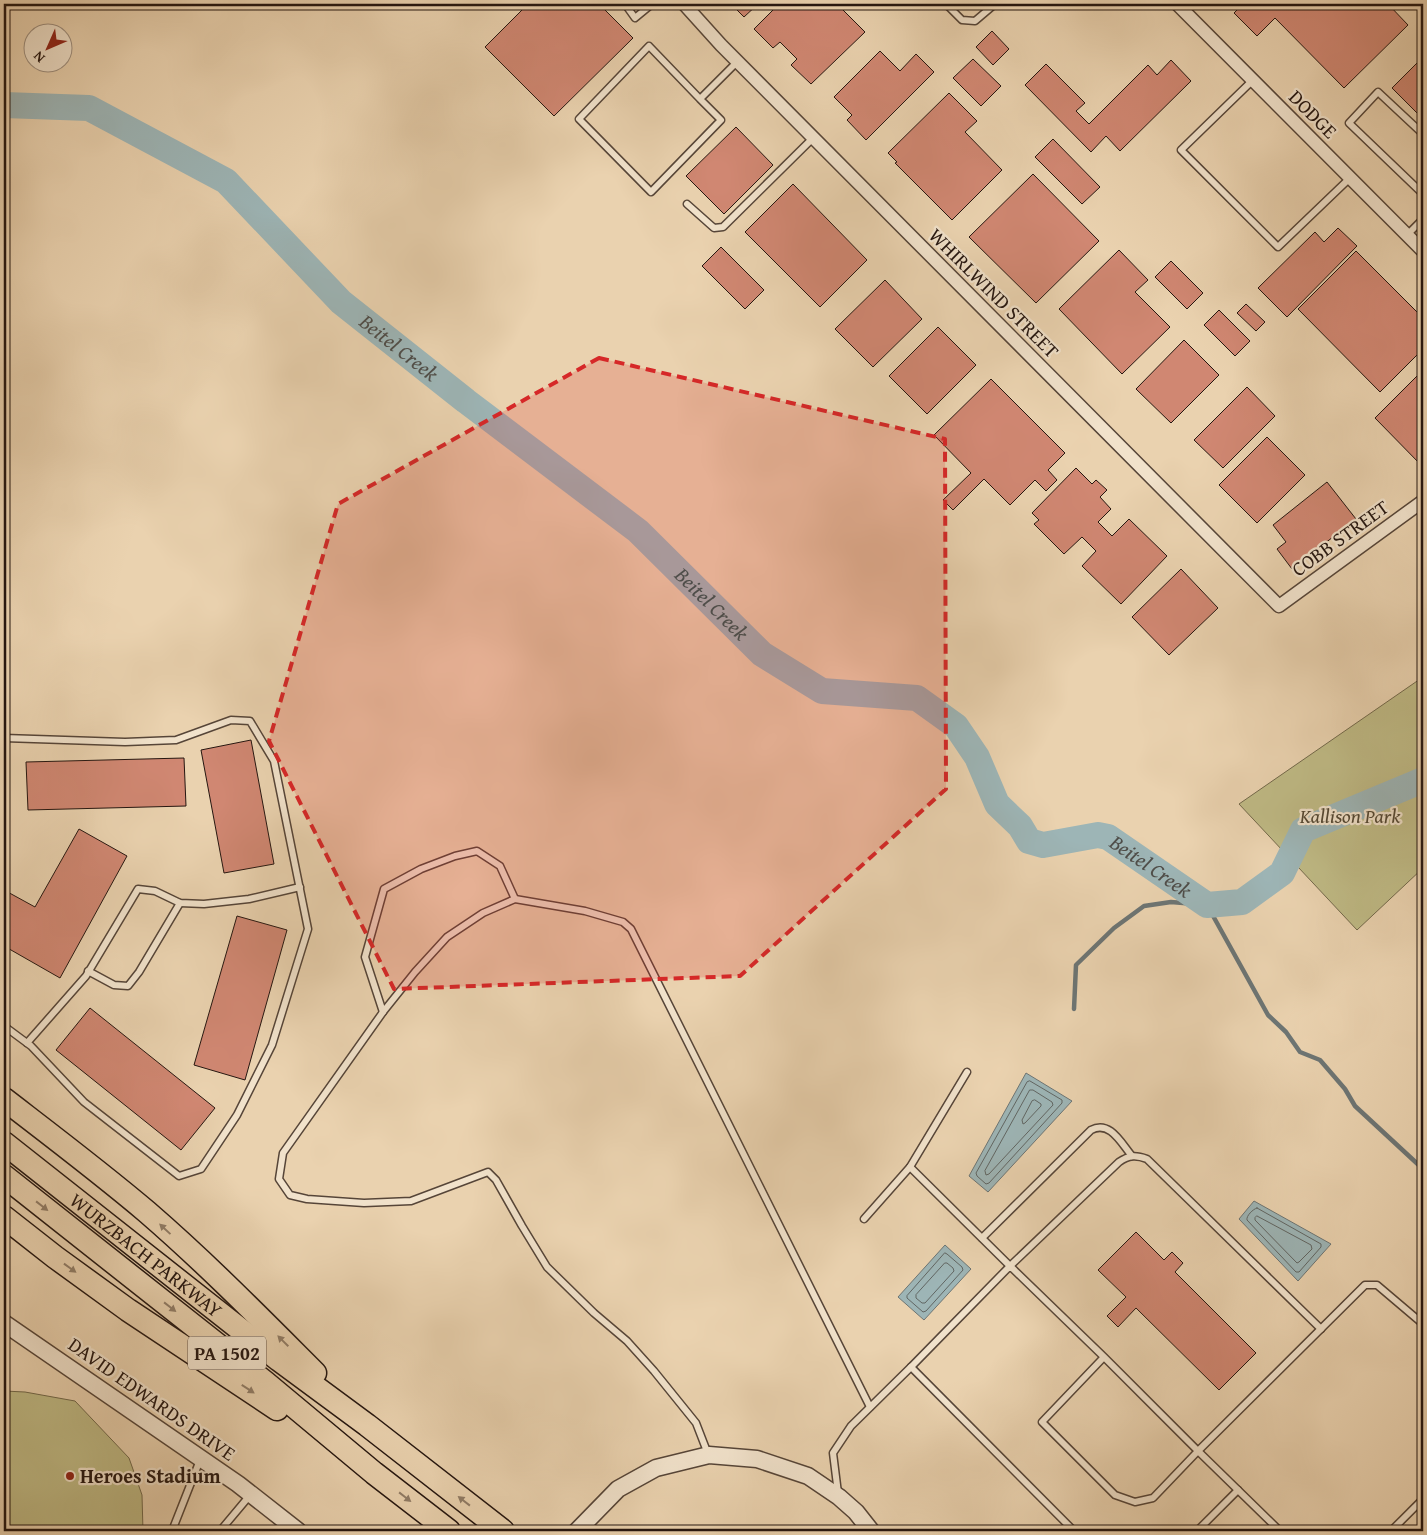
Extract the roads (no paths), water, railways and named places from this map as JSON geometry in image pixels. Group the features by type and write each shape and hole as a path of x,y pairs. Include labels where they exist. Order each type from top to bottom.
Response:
{"highway":[{"path":"4,1099 147,1212 238,1296 368,1425"},
{"name":"WURZBACH PARKWAY","path":"4,1143 279,1360 368,1425 503,1531"},
{"name":"WURZBACH PARKWAY","path":"4,1176 266,1383 374,1473 449,1531"},
{"path":"4,1217 128,1310 374,1473"}],"street":[{"name":"WHIRLWIND STREET","path":"684,4 737,62 1279,606"},
{"name":"DODGE","path":"1177,4 1423,251"},
{"name":"COBB STREET","path":"1279,606 1423,501"},
{"name":"DAVID EDWARDS DRIVE","path":"4,1323 251,1494 298,1531"},
{"path":"577,1531 618,1489 656,1468 709,1455 757,1459 808,1476 839,1497 856,1512 871,1531"}],"lane":[{"path":"625,4 635,18 652,4"},
{"path":"946,4 962,20 975,21 995,4"},
{"path":"649,46 700,99 721,120 651,192 579,119 649,46"},
{"path":"700,99 737,62"},
{"path":"1253,80 1182,150 1188,157 1278,247 1350,178"},
{"path":"1423,134 1378,92 1349,122 1423,194"},
{"path":"687,204 714,228 723,226 813,138"},
{"path":"1407,235 1423,219"},
{"path":"4,738 125,742 176,740 231,720 250,721 274,760 308,929 272,1045 237,1115 201,1169 179,1176 84,1102 27,1043 4,1026"},
{"path":"383,1012 365,957 384,889 421,869 455,856 478,851 500,866 515,899"},
{"path":"27,1043 88,971 138,889 155,891 180,903 204,904 249,900 300,887"},
{"path":"709,1455 696,1423 654,1371 627,1341 594,1313 548,1267 496,1180 488,1172 411,1200 364,1202 307,1200 290,1195 279,1179 283,1153 383,1012 415,972 448,937 483,913 515,899 584,912 623,922 631,929 870,1407"},
{"path":"88,971 114,985 128,986 139,972 180,903"},
{"path":"864,1219 910,1167 967,1072"},
{"path":"982,1238 1091,1130 1103,1126 1110,1130 1132,1156"},
{"path":"839,1497 833,1453 851,1426 1010,1266 1127,1156 1147,1159 1321,1329"},
{"path":"910,1167 1280,1531"},
{"path":"1104,1357 1042,1422 1115,1495 1135,1502 1153,1498 1365,1285 1377,1285 1423,1324"},
{"path":"911,1367 1074,1531"},
{"path":"172,1531 201,1459"},
{"path":"1197,1531 1238,1490"},
{"path":"220,1531 251,1494"},
{"path":"1391,1531 1423,1499"}],"water":[{"path":"1026,1073 1072,1101 988,1192 969,1176"},
{"path":"1254,1201 1331,1244 1298,1281 1239,1219"},
{"path":"945,1245 971,1269 924,1320 898,1297"}],"waterway":[{"name":"Beitel Creek","path":"4,105 89,108 226,181 341,302 466,401 638,531 762,654 822,691 917,698 956,726 977,757 997,804 1020,826 1029,841 1043,845 1098,835 1108,837 1207,905 1242,902 1282,873 1303,830 1423,780"},
{"path":"1074,1009 1076,965 1114,928 1144,906 1171,902 1207,905 1268,1015 1286,1032 1300,1052 1320,1060 1345,1089 1355,1106 1423,1169"}],"place":[{"name":"Heroes Stadium","path":"70,1476"}],"park label":[{"name":"Kallison Park","path":"1350,816"}]}
